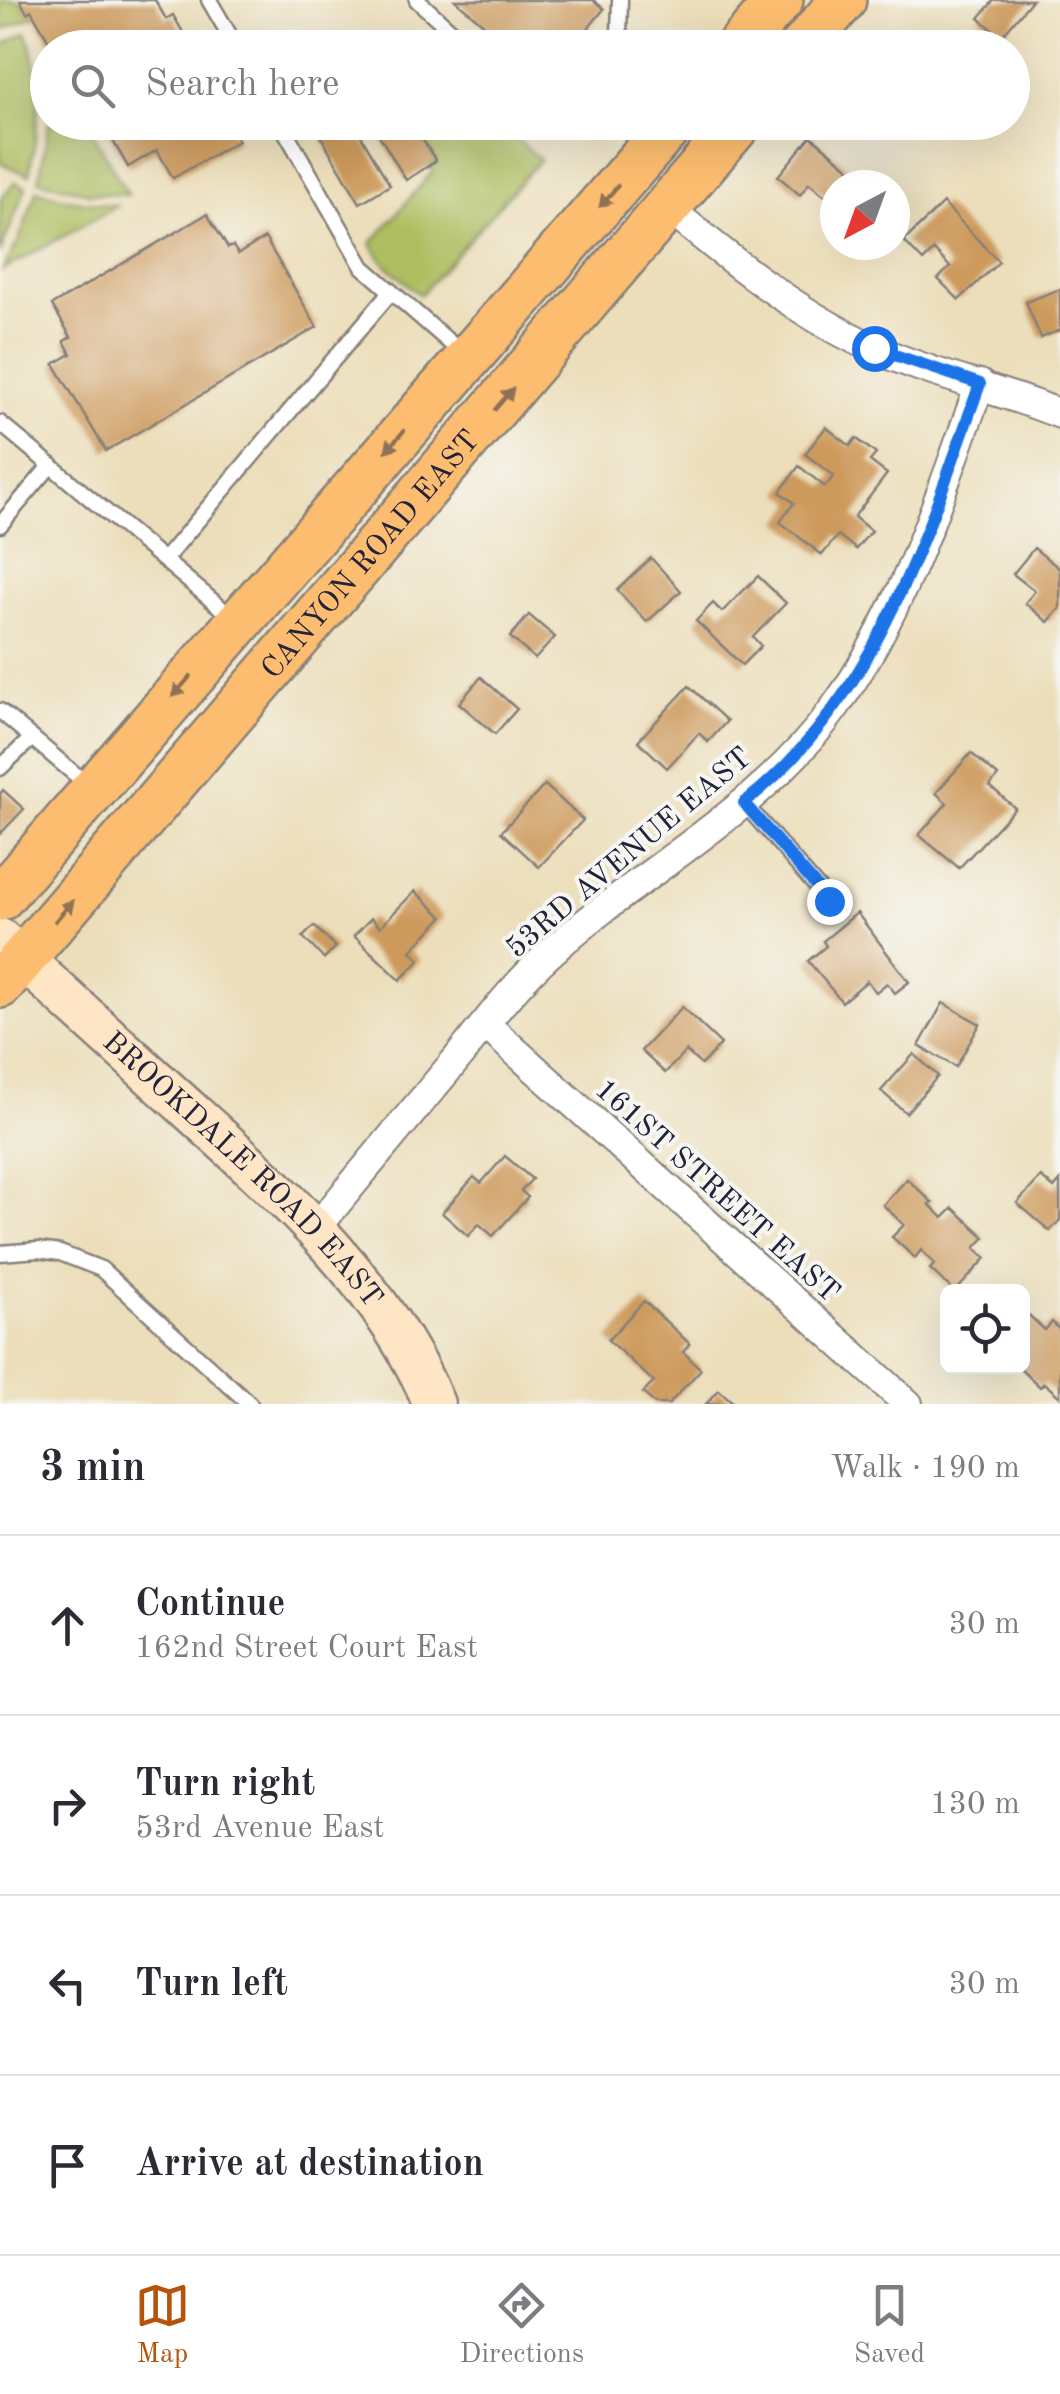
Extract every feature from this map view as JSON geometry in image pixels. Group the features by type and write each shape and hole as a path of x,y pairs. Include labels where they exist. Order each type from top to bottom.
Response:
{"main road":[{"path":"754,30 780,0"},
{"name":"CANYON ROAD EAST","path":"0,898 655,140"},
{"name":"CANYON ROAD EAST","path":"7,961 725,140"},
{"name":"BROOKDALE ROAD EAST","path":"7,961 270,1183 391,1320 434,1404"}],"street":[{"path":"668,208 730,260 810,316 874,348 1060,414"},
{"name":"53RD AVENUE EAST","path":"315,1230 485,1024 547,956 596,913 697,842 744,803 832,711 875,649 927,532 980,384"},
{"name":"161ST STREET EAST","path":"485,1024 908,1404"}],"lane":[{"path":"210,0 227,30"},
{"path":"417,0 450,30"},
{"path":"619,30 620,0"},
{"path":"290,140 363,267 468,358"},
{"path":"164,560 390,293"},
{"path":"0,422 237,622"},
{"path":"0,525 51,466"},
{"path":"0,711 93,790"},
{"path":"0,768 32,738"},
{"path":"744,803 829,901"},
{"path":"0,1253 60,1253 101,1269 250,1404"}],"green space":[{"path":"0,0 20,0 27,12 31,10 35,16 0,31"},
{"path":"26,32 30,43 30,140 34,140 29,175 0,163 0,47"},
{"path":"46,140 97,140 128,195 89,193 39,180"},
{"path":"423,140 518,140 540,159 420,295 386,265 371,244 433,171 430,165 436,161"},
{"path":"15,182 26,187 0,253 0,200"},
{"path":"37,190 117,206 3,270 20,238"}],"building":[{"path":"20,0 155,0 166,19 173,15 182,30 43,30 31,10 27,13"},
{"path":"455,0 593,0 604,9 587,30 491,30"},
{"path":"994,0 1032,0 1007,30 993,30 979,18"},
{"path":"112,140 238,141 173,178 157,150 128,167"},
{"path":"323,140 364,140 390,185 360,203"},
{"path":"382,140 423,140 436,161 406,180"},
{"path":"808,140 816,140 852,170 820,170 820,192 809,183 800,195 778,176"},
{"path":"943,203 999,262 959,300 938,279 950,267 934,250 923,261 910,247 910,235"},
{"path":"207,214 228,248 233,246 238,254 265,238 317,327 106,451 54,364 71,354 64,341 71,337 52,305"},
{"path":"1060,289 1060,330 1041,338 1026,302"},
{"path":"826,427 850,446 856,438 876,454 870,461 887,474 854,517 871,531 856,549 838,535 822,555 780,522 794,503 780,492 799,466 825,487 834,476 805,454"},
{"path":"1034,548 1060,569 1060,608 1048,622 1025,603 1035,591 1013,574"},
{"path":"651,558 681,591 647,622 617,590"},
{"path":"758,576 786,603 753,637 761,646 742,665 696,621 713,603 722,612"},
{"path":"529,615 555,637 535,659 510,637"},
{"path":"481,677 517,709 495,734 459,703"},
{"path":"689,686 727,721 708,742 699,733 667,768 638,741"},
{"path":"971,753 998,776 990,786 1015,808 959,868 919,835 947,803 936,793"},
{"path":"545,785 583,820 539,867 501,832"},
{"path":"3,790 24,809 0,834 0,794"},
{"path":"415,891 443,917 411,951 420,960 400,980 354,936 371,918 380,927"},
{"path":"857,913 909,982 895,993 887,983 876,992 867,981 842,1002 808,961 826,946 823,941"},
{"path":"314,926 336,947 324,959 303,937"},
{"path":"943,1003 980,1024 956,1067 919,1046"},
{"path":"682,1007 721,1044 701,1065 686,1051 665,1073 641,1051"},
{"path":"914,1054 938,1076 906,1113 881,1091"},
{"path":"505,1156 532,1179 521,1191 528,1197 493,1236 479,1224 468,1236 442,1213 474,1177 481,1183"},
{"path":"1041,1177 1054,1188 1060,1181 1060,1220 1050,1231 1017,1203"},
{"path":"907,1179 943,1218 953,1208 985,1237 975,1248 986,1258 962,1284 946,1284 930,1269 935,1264 921,1250 915,1258 892,1237 904,1225 883,1205"},
{"path":"644,1301 690,1344 683,1352 701,1369 669,1404 655,1404 643,1393 654,1382 608,1340"},
{"path":"1030,1316 1045,1330 1052,1322 1060,1330 1060,1397 1044,1383 1040,1387 1026,1374 1030,1374"},
{"path":"719,1390 735,1404 706,1404"}],"route":[{"path":"829,901 744,803 832,711 875,649 927,532 980,384 874,348"}]}
